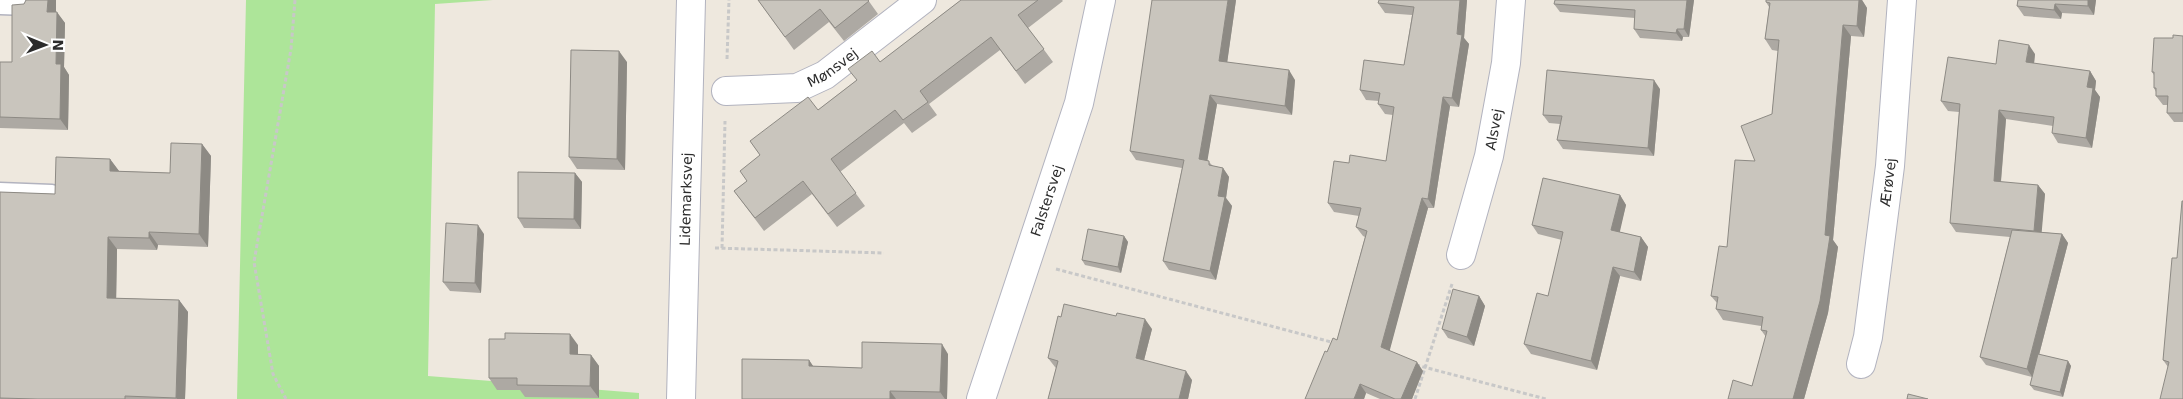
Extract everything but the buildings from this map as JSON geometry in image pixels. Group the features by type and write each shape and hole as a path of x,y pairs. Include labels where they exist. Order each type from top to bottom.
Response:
{"street":[{"name":"Lidemarksvej","path":"681,399 690,0"},
{"name":"Mønsvej","path":"726,91 796,88 825,75 922,0"},
{"name":"Falstersvej","path":"981,399 1079,103 1101,0"},
{"name":"Alsvej","path":"1461,255 1489,156 1506,63 1511,0"},
{"name":"Ærøvej","path":"1861,364 1868,337 1890,166 1902,0"}],"lane":[{"path":"0,6 27,7"},
{"path":"0,191 52,193"}],"path":[{"path":"286,399 273,374 254,262 291,49 295,0"},
{"path":"684,250 722,248 884,253"},
{"path":"1415,399 1461,255"},
{"path":"1027,261 1340,344"},
{"path":"1407,362 1546,399"}],"green space":[{"path":"246,0 493,0 435,4 428,376 639,393 639,399 237,399"}]}
